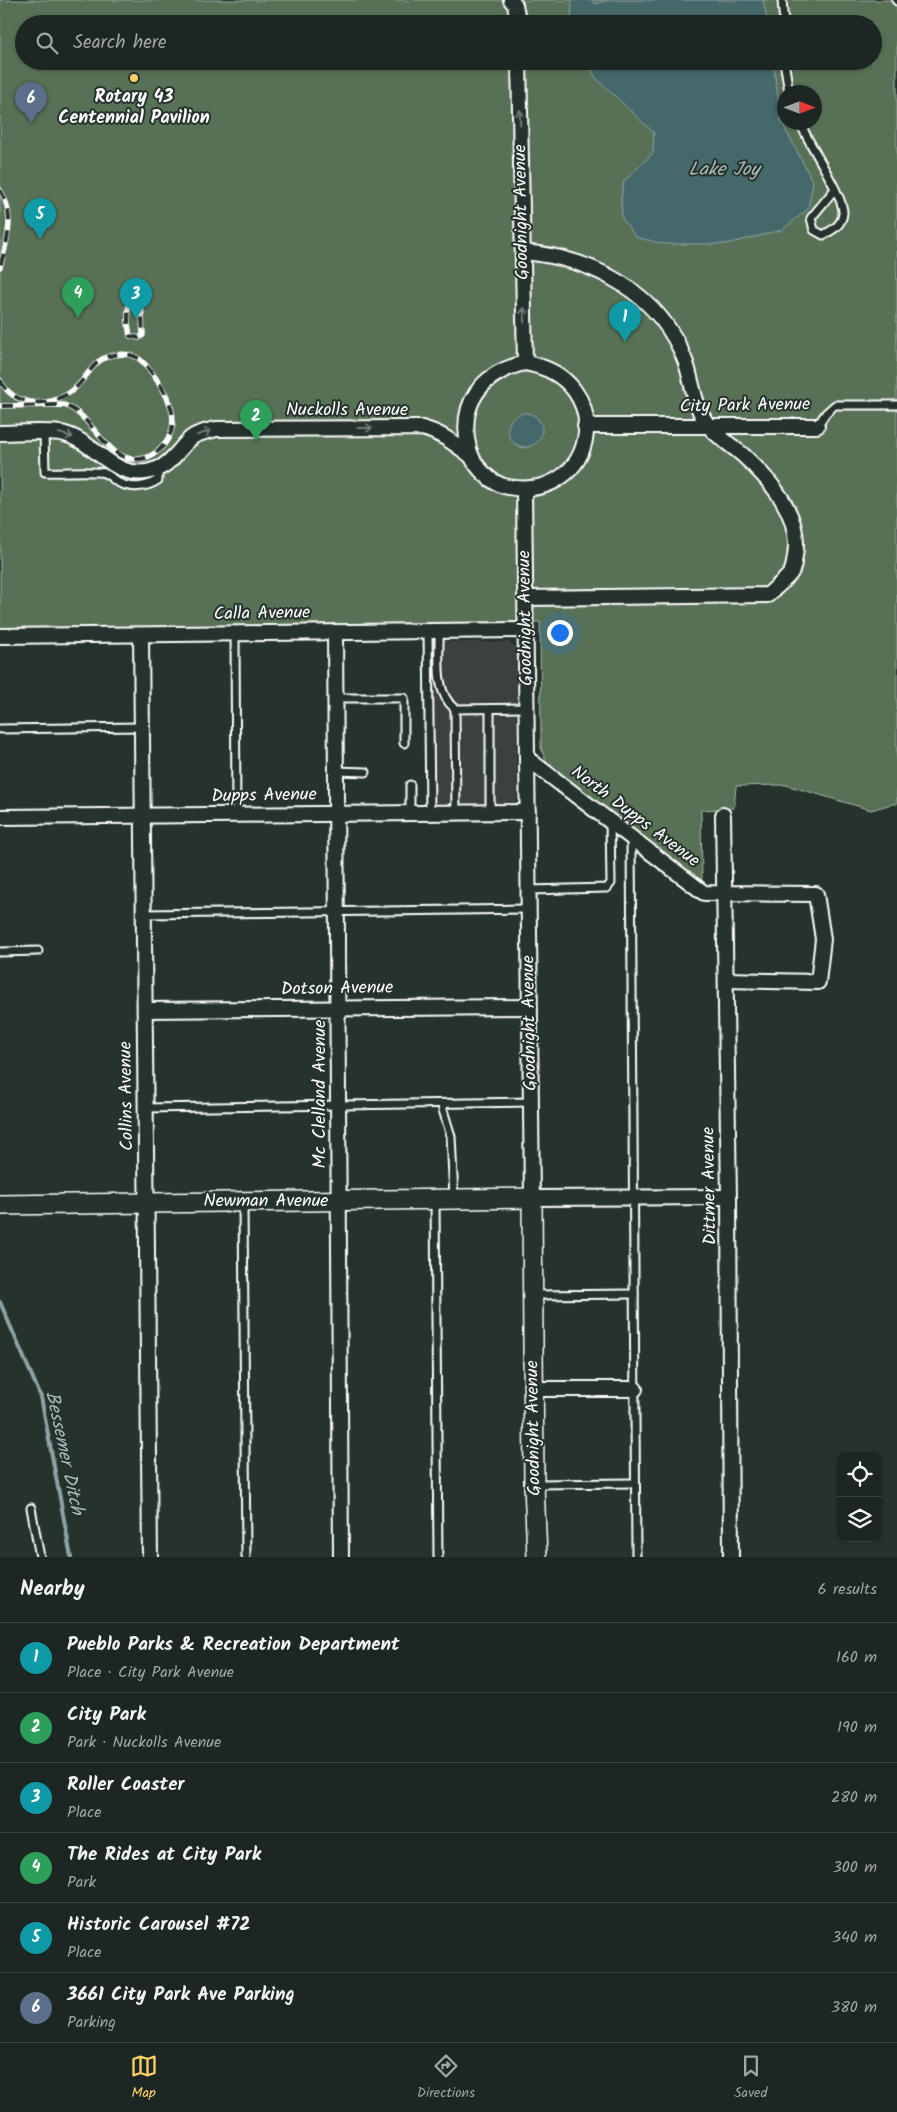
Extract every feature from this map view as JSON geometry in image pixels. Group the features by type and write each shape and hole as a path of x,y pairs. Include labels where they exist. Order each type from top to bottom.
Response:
{"street":[{"path":"515,2 517,15"},
{"name":"Goodnight Avenue","path":"519,70 525,364"},
{"path":"523,252 578,261 614,277 646,302 670,331 686,362 694,396 709,426 768,480 785,504 794,523 796,548 792,572 768,595 526,598"},
{"path":"525,364 554,371 564,378 578,395 586,426 580,455 567,472 544,486 524,490 502,486 491,480 471,456 465,424 467,410 479,388 491,377 509,367 525,364"},
{"name":"City Park Avenue","path":"586,426 817,426"},
{"name":"Nuckolls Avenue","path":"158,469 177,454 192,437 216,429 422,428 448,438 471,456"},
{"path":"0,432 64,433 110,464 128,472 158,469"},
{"name":"Goodnight Avenue","path":"524,490 536,1557"},
{"name":"Calla Avenue","path":"0,636 526,630"},
{"name":"Mc Clelland Avenue","path":"335,632 341,1557"},
{"name":"Collins Avenue","path":"141,635 150,1557"},
{"name":"North Dupps Avenue","path":"528,760 704,893 816,894 823,939 818,982 726,980"},
{"name":"Dupps Avenue","path":"0,817 142,814 236,816 528,812"},
{"name":"Dittmer Avenue","path":"723,816 729,1197 731,1557"},
{"name":"Dotson Avenue","path":"145,1010 530,1006"},
{"path":"532,1198 729,1197"},
{"name":"Newman Avenue","path":"0,1205 532,1198"},
{"path":"533,1389 635,1389"}],"lane":[{"path":"782,0 783,15"},
{"path":"785,70 788,85"},
{"path":"803,130 841,199 843,214 836,228 823,235 814,230 812,218 835,189"},
{"name":"City Park Avenue","path":"817,426 826,413 835,405 897,405"},
{"path":"44,433 45,472 103,473 118,483 141,487 150,485 158,480 158,469"},
{"path":"430,813 429,680 434,631"},
{"path":"434,631 440,680 448,703 455,709 527,708"},
{"path":"235,633 236,816"},
{"path":"429,680 440,680"},
{"path":"335,698 404,698 404,743"},
{"path":"455,709 456,813"},
{"path":"490,709 490,813"},
{"path":"0,729 141,727"},
{"path":"336,771 366,772"},
{"path":"410,784 410,813"},
{"path":"529,890 602,889 610,886 610,822"},
{"path":"631,837 636,1557"},
{"path":"144,914 529,909"},
{"path":"0,952 38,951"},
{"path":"145,1108 531,1102"},
{"path":"438,1557 444,1199 452,1136 442,1110 442,1104"},
{"path":"243,1201 246,1557"},
{"path":"533,1295 634,1294"},
{"path":"534,1484 636,1483"},
{"path":"31,1508 40,1557"}],"shaded area":[{"path":"433,642 509,642 516,648 517,806 433,806"}],"green space":[{"path":"0,0 897,0 897,804 871,810 786,785 736,786 734,808 701,810 702,884 546,761 541,748 540,622 336,625 331,629 324,625 0,629","holes":["512,419 540,423 541,434 531,445 519,446 512,439 509,429"]}],"water":[{"path":"572,0 593,0 595,4 609,0 763,0 766,15 571,15"},
{"name":"Lake Joy","path":"592,70 774,70 777,91 777,130 786,130 813,182 808,209 782,230 727,244 663,244 636,237 622,219 621,198 624,181 653,153 654,133 595,77"},
{"path":"525,413 537,418 542,430 537,442 525,447 513,442 508,430 513,418"}],"waterway":[{"name":"Bessemer Ditch","path":"0,1302 41,1397 71,1557"}],"railway":[{"path":"0,190 5,199 9,218 9,228 0,267"},
{"path":"136,299 141,301 143,335 139,338 130,336 128,323 129,304 131,300 136,299"},
{"path":"0,380 6,389 21,399 31,402 50,401 69,393 80,383 94,365 106,357 122,354 131,355 143,362 163,389 171,406 173,424 171,433 160,450 145,458 132,459 111,449 85,419 64,405 0,406"}],"place":[{"name":"Rotary 43 Centennial Pavilion","path":"134,78"},
{"name":"3661 City Park Ave Parking","path":"31,123"},
{"name":"Historic Carousel #72","path":"40,239"},
{"name":"The Rides at City Park","path":"78,318"},
{"name":"Roller Coaster","path":"136,319"},
{"name":"Pueblo Parks & Recreation Department","path":"625,342"},
{"name":"City Park","path":"256,441"}]}
